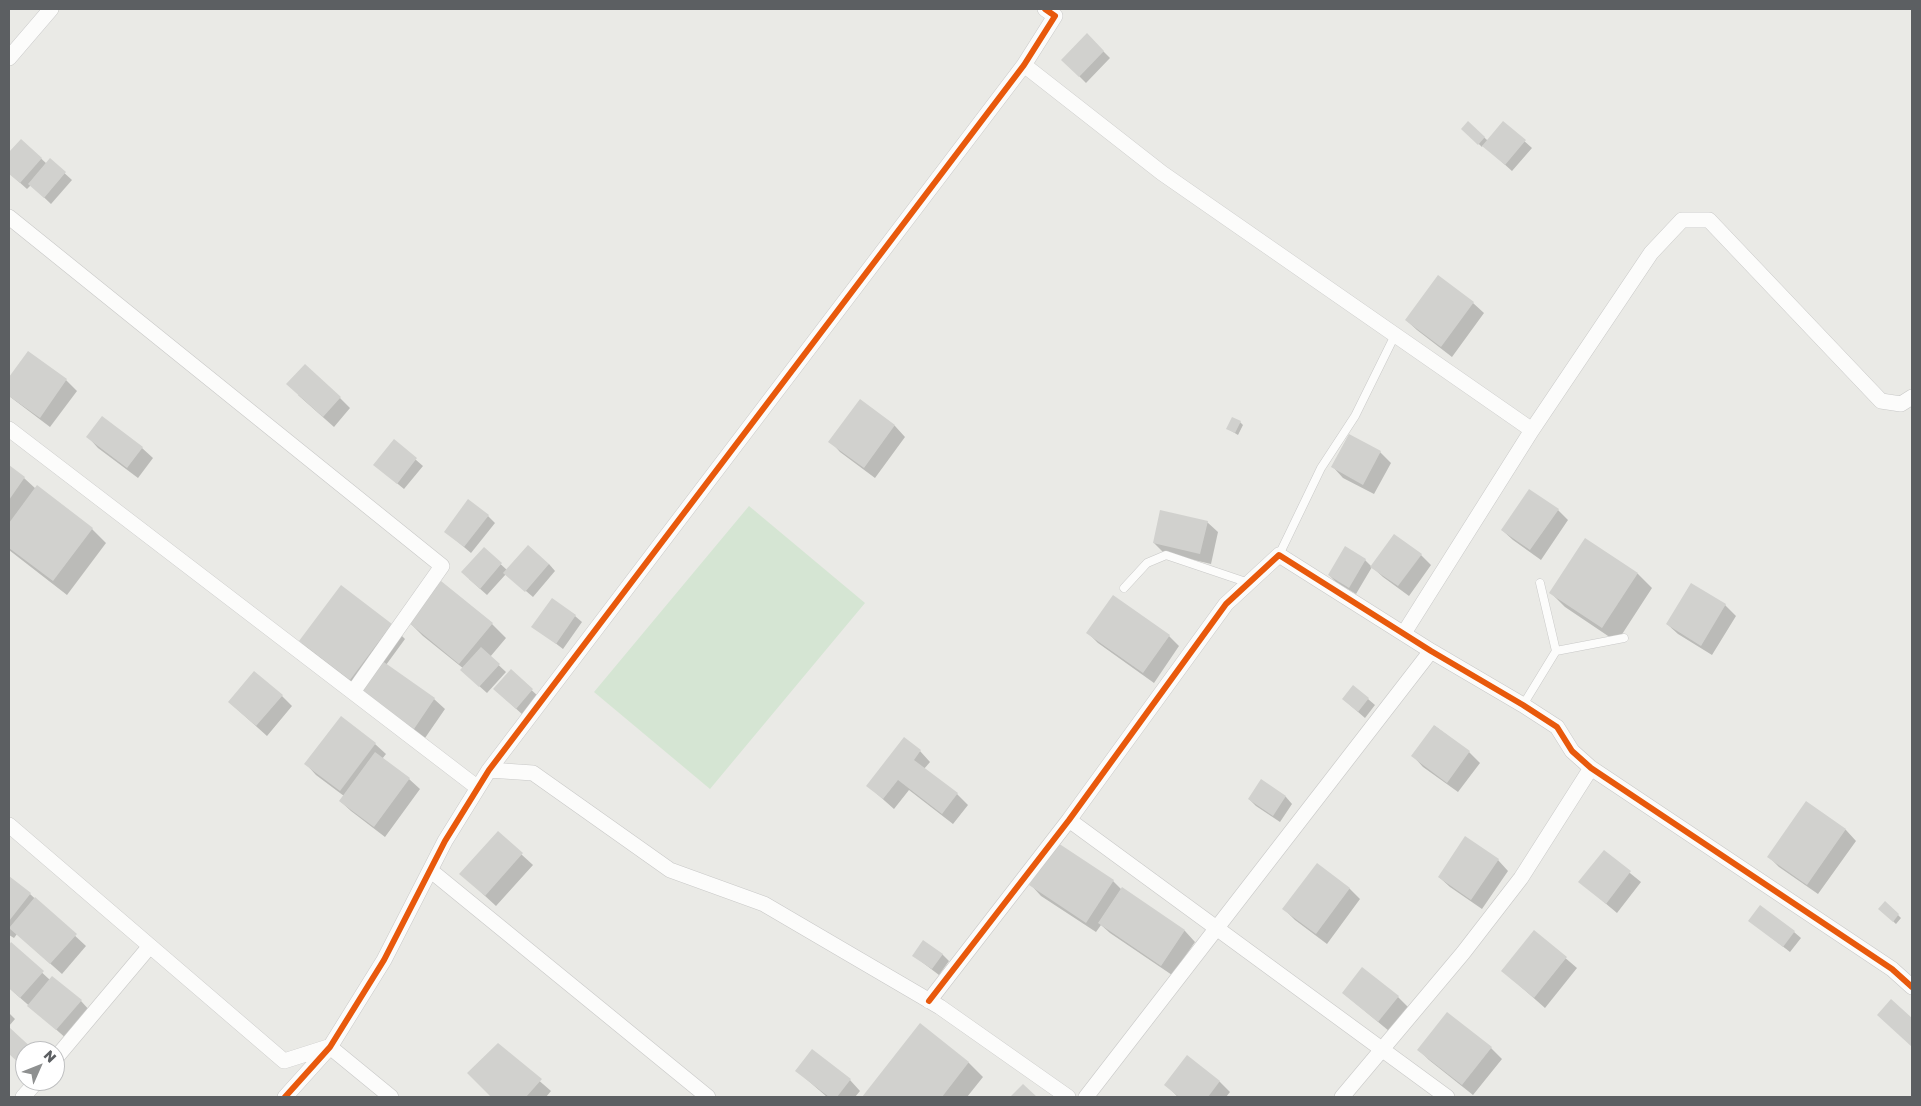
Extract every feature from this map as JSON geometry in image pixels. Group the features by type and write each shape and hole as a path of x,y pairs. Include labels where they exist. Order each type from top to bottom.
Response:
{"street":[{"path":"9,58 51,9"},
{"path":"285,1097 330,1047 384,960 445,841 489,770 1024,65 1053,11"},
{"path":"1024,65 1162,173 1532,430"},
{"path":"9,216 442,566 353,692"},
{"path":"1404,633 1532,430 1651,253 1682,220 1709,220 1881,400 1901,404 1912,397"},
{"path":"9,429 478,788"},
{"path":"929,1001 1069,820 1226,604 1279,555 1431,651 1524,705 1557,727 1572,751 1591,768 1892,969 1912,987"},
{"path":"1086,1097 1431,651"},
{"path":"1342,1097 1464,953 1520,878 1591,768"},
{"path":"489,770 533,772 670,870 764,904 929,1001 1068,1097"},
{"path":"1069,820 1447,1097"},
{"path":"9,825 284,1061 330,1047"},
{"path":"430,870 708,1097"},
{"path":"65,1047 150,946"},
{"path":"330,1047 391,1097"}],"lane":[{"path":"1279,555 1321,468 1355,416 1395,335"},
{"path":"1124,588 1147,563 1166,555 1249,583"},
{"path":"1524,705 1556,651 1540,584"},
{"path":"1556,651 1624,638"}],"green space":[{"path":"749,506 865,603 710,789 594,692"}],"building":[{"path":"1087,33 1104,51 1079,77 1061,60"},
{"path":"1468,121 1485,137 1478,145 1461,129"},
{"path":"1503,121 1526,140 1505,165 1482,146"},
{"path":"21,139 42,158 20,183 9,174 9,152"},
{"path":"50,158 66,172 44,198 28,184"},
{"path":"1438,275 1474,302 1441,347 1405,320"},
{"path":"28,351 67,379 40,418 9,396 9,377"},
{"path":"305,364 341,397 323,417 286,384"},
{"path":"860,399 895,425 864,468 828,442"},
{"path":"102,416 143,447 127,468 86,437"},
{"path":"1232,417 1241,421 1235,433 1226,429"},
{"path":"1349,434 1381,451 1363,485 1331,467"},
{"path":"394,439 417,458 397,484 373,465"},
{"path":"9,465 25,477 9,500"},
{"path":"37,485 93,528 53,581 9,548 9,523"},
{"path":"1529,489 1559,509 1530,550 1501,530"},
{"path":"468,499 489,515 464,547 444,532"},
{"path":"1160,510 1208,521 1200,554 1153,543"},
{"path":"1394,534 1422,554 1398,586 1370,567"},
{"path":"1585,538 1638,573 1602,628 1549,593"},
{"path":"528,545 549,564 525,592 503,573"},
{"path":"1345,546 1366,559 1349,588 1328,575"},
{"path":"484,547 502,563 480,589 461,572"},
{"path":"441,581 493,623 459,664 408,622"},
{"path":"1691,583 1726,604 1701,646 1666,624"},
{"path":"341,585 392,624 350,680 299,641"},
{"path":"1113,595 1170,635 1143,673 1086,633"},
{"path":"552,598 576,615 556,644 531,627"},
{"path":"481,647 500,664 479,687 460,670"},
{"path":"381,660 435,698 414,729 360,691"},
{"path":"511,669 533,689 516,709 493,689"},
{"path":"254,671 283,695 256,726 228,702"},
{"path":"1353,685 1369,698 1358,712 1342,699"},
{"path":"341,716 376,743 340,791 304,764"},
{"path":"1434,725 1470,751 1447,783 1411,756"},
{"path":"904,737 921,750 914,760 958,793 942,814 898,780 883,799 866,786"},
{"path":"375,752 410,778 374,827 339,801"},
{"path":"1261,779 1286,796 1273,816 1248,799"},
{"path":"1806,801 1846,829 1807,885 1767,857"},
{"path":"498,831 523,853 485,896 459,874"},
{"path":"1465,836 1499,859 1471,900 1438,877"},
{"path":"1058,843 1114,880 1086,923 1029,885"},
{"path":"1604,850 1631,871 1606,904 1578,882"},
{"path":"1317,863 1350,888 1316,934 1282,909"},
{"path":"9,876 31,893 9,921"},
{"path":"1122,887 1185,930 1161,966 1098,923"},
{"path":"35,897 77,934 50,964 9,928"},
{"path":"1885,901 1899,914 1893,922 1878,909"},
{"path":"1760,905 1795,931 1783,947 1748,921"},
{"path":"1534,930 1567,957 1534,998 1501,971"},
{"path":"923,940 943,954 932,969 912,956"},
{"path":"11,942 44,971 20,998 9,988 9,945"},
{"path":"1362,967 1399,996 1378,1022 1342,993"},
{"path":"52,976 82,1000 56,1030 27,1006"},
{"path":"1891,999 1912,1018 1912,1047 1877,1015"},
{"path":"1447,1012 1492,1047 1462,1085 1417,1050"},
{"path":"920,1023 969,1062 942,1097 862,1097"},
{"path":"9,1027 24,1041 15,1041 15,1060 9,1054"},
{"path":"498,1043 542,1079 526,1097 491,1097 467,1073"},
{"path":"812,1049 851,1079 837,1097 829,1097 795,1071"},
{"path":"1187,1055 1220,1081 1208,1097 1179,1097 1164,1085"},
{"path":"1023,1084 1037,1097 1010,1097"}],"cycle path":[{"path":"285,1097 330,1047 384,960 445,841 489,770 1024,65 1055,16 1045,9"},
{"path":"929,1001 1069,820 1226,604 1279,555 1431,651 1557,727 1572,751 1591,768 1892,969 1912,987"}]}
